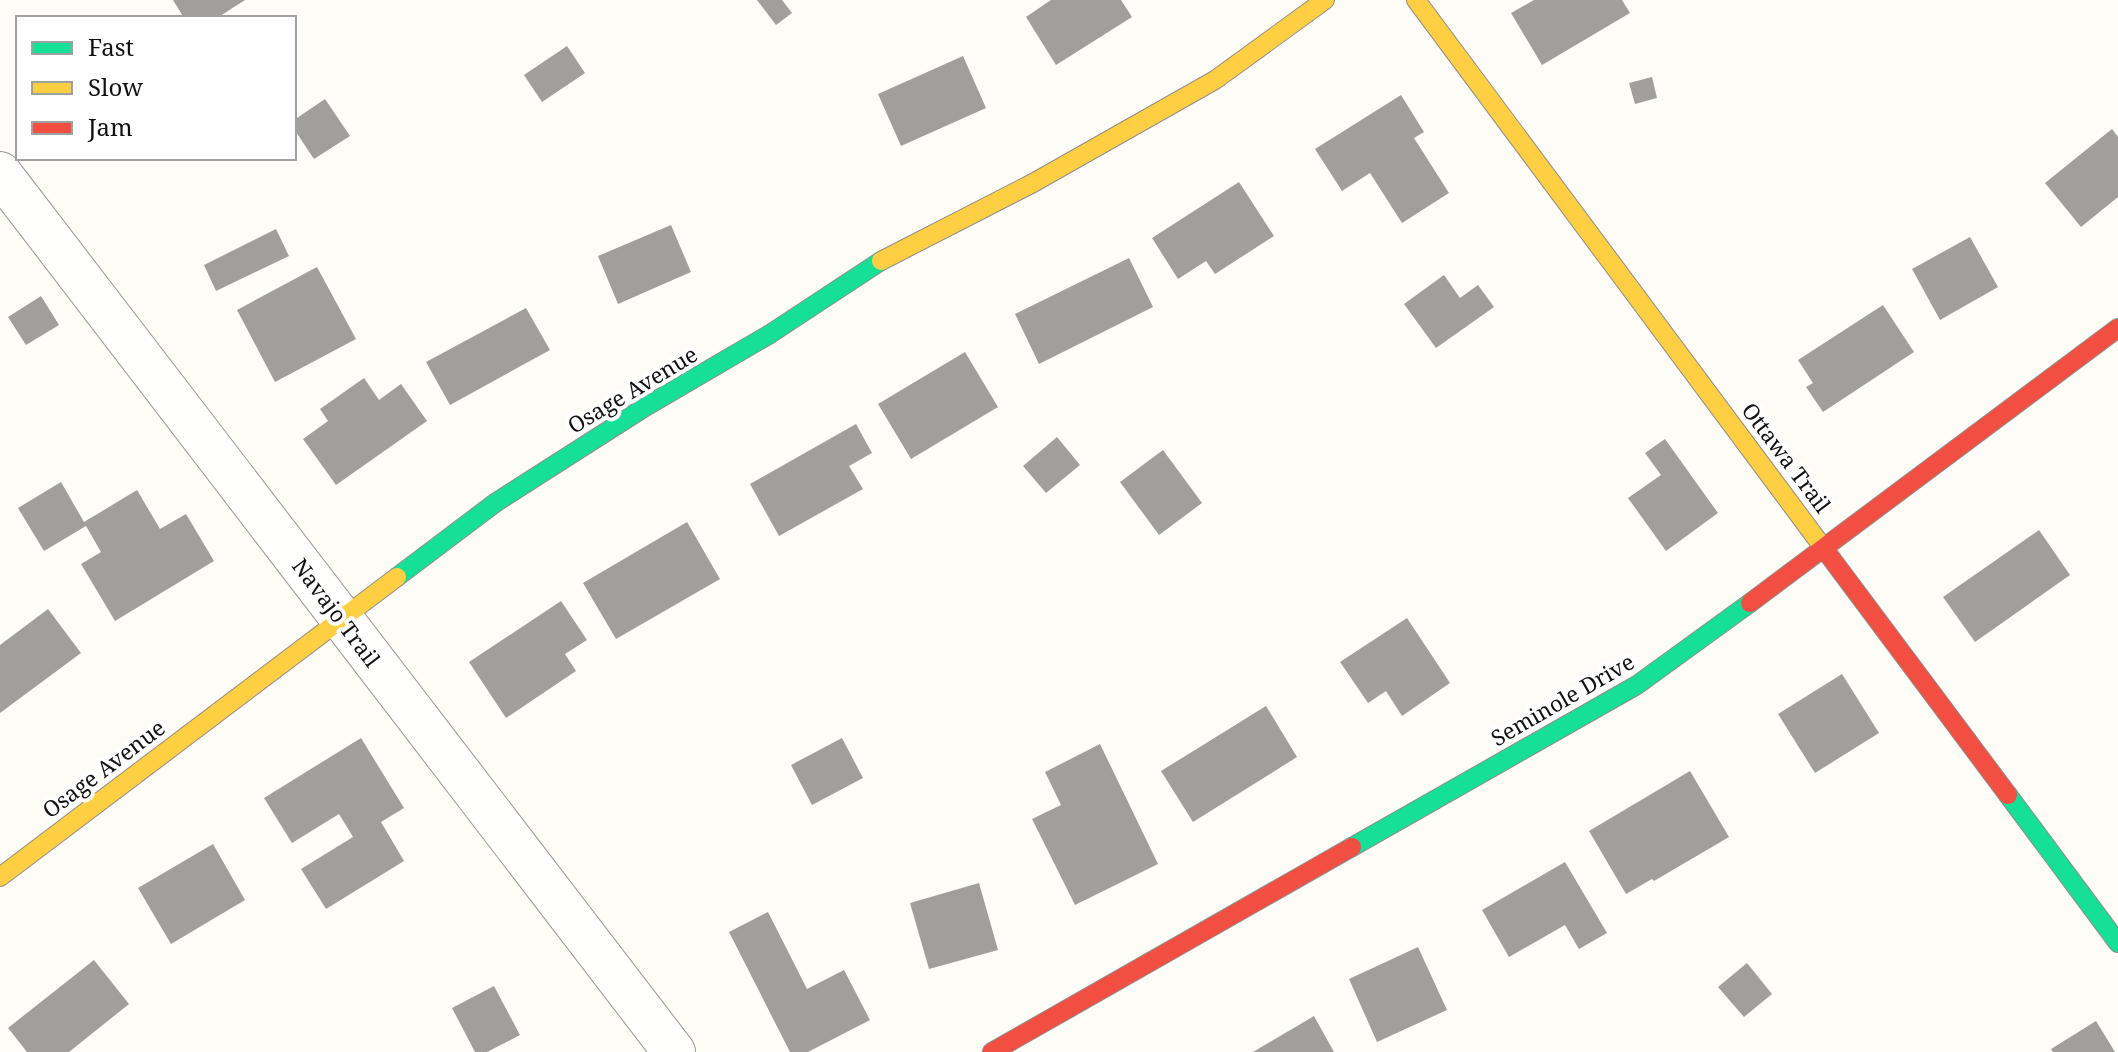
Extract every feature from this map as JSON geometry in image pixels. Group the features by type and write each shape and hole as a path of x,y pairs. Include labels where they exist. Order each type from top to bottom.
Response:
{"street":[{"name":"Osage Avenue","path":"0,877 340,617 495,503 645,407 770,334 865,269 1033,183 1215,80 1325,0"},
{"name":"Ottawa Trail","path":"1416,0 2118,943"},
{"name":"Navajo Trail","path":"0,173 674,1052"},
{"name":"Seminole Drive","path":"992,1052 1637,685 1825,549 2118,328"}],"building":[{"path":"173,0 245,0 220,16 183,16"},
{"path":"757,0 782,0 792,13 776,25"},
{"path":"1051,0 1121,0 1132,17 1056,65 1026,17"},
{"path":"1534,0 1622,0 1630,13 1542,65 1511,13"},
{"path":"567,46 585,73 542,102 524,75"},
{"path":"963,56 986,108 901,146 878,94"},
{"path":"1652,77 1657,98 1635,104 1629,83"},
{"path":"1401,95 1424,132 1414,138 1449,193 1402,223 1370,173 1342,191 1315,149"},
{"path":"325,99 350,136 314,159 296,132 296,119"},
{"path":"2112,129 2118,137 2118,197 2081,227 2045,183"},
{"path":"1239,182 1274,236 1215,274 1206,261 1178,279 1152,238"},
{"path":"671,225 691,272 618,304 598,256"},
{"path":"276,229 289,256 216,291 204,265"},
{"path":"1970,237 1998,287 1940,320 1912,269"},
{"path":"1129,258 1153,307 1039,364 1015,314"},
{"path":"317,267 356,339 275,382 237,310"},
{"path":"1444,275 1460,298 1478,285 1494,307 1436,348 1404,304"},
{"path":"41,296 59,325 26,345 8,317"},
{"path":"1883,305 1914,352 1823,412 1806,387 1813,383 1798,360"},
{"path":"526,308 550,350 450,405 426,362"},
{"path":"965,352 998,407 911,459 878,404"},
{"path":"364,378 379,400 401,384 427,421 336,485 303,439 328,421 320,409"},
{"path":"856,424 872,453 849,466 863,489 779,536 750,484"},
{"path":"1057,437 1080,465 1046,493 1023,466"},
{"path":"1665,439 1718,513 1666,551 1628,498 1661,475 1645,453"},
{"path":"1163,450 1202,503 1159,535 1120,482"},
{"path":"61,482 84,522 137,490 160,529 186,514 214,561 115,621 81,564 101,552 86,526 44,551 18,508"},
{"path":"687,522 720,579 616,639 583,583"},
{"path":"2039,530 2070,575 1975,642 1943,597"},
{"path":"561,601 587,640 565,654 576,671 506,718 469,662"},
{"path":"48,609 81,653 0,713 0,645"},
{"path":"1407,618 1450,683 1402,716 1386,691 1368,703 1340,662"},
{"path":"1842,674 1879,733 1815,773 1778,714"},
{"path":"1266,706 1297,757 1193,822 1161,771"},
{"path":"361,738 404,808 381,822 404,861 326,909 301,869 353,837 339,814 292,843 264,798"},
{"path":"842,738 863,778 812,805 791,765"},
{"path":"1100,744 1158,864 1075,905 1032,819 1061,805 1045,772"},
{"path":"1690,771 1729,837 1626,894 1589,831"},
{"path":"213,844 245,900 171,944 138,888"},
{"path":"1565,862 1607,933 1579,949 1565,925 1509,957 1482,910"},
{"path":"979,883 998,950 929,969 910,903"},
{"path":"768,912 807,989 844,970 870,1020 808,1052 790,1052 729,932"},
{"path":"1418,947 1447,1010 1377,1042 1349,979"},
{"path":"94,960 129,1004 69,1052 27,1052 8,1028"},
{"path":"1747,963 1772,994 1744,1017 1718,987"},
{"path":"494,986 520,1035 487,1052 475,1052 452,1008"},
{"path":"1314,1016 1334,1052 1253,1052"},
{"path":"2096,1021 2115,1052 2053,1052 2051,1049"}],"traffic: fast":[{"path":"397,577 495,503 645,407 770,334 881,261"},
{"path":"1352,847 1637,685 1750,603"},
{"path":"2008,795 2118,943"}],"traffic: slow":[{"path":"881,261 1033,183 1215,80 1325,0"},
{"path":"1416,0 1825,550"},
{"path":"0,877 397,577"}],"traffic: jam":[{"path":"1750,603 2118,328"},
{"path":"1825,550 2008,795"},
{"path":"992,1052 1352,847"}]}
